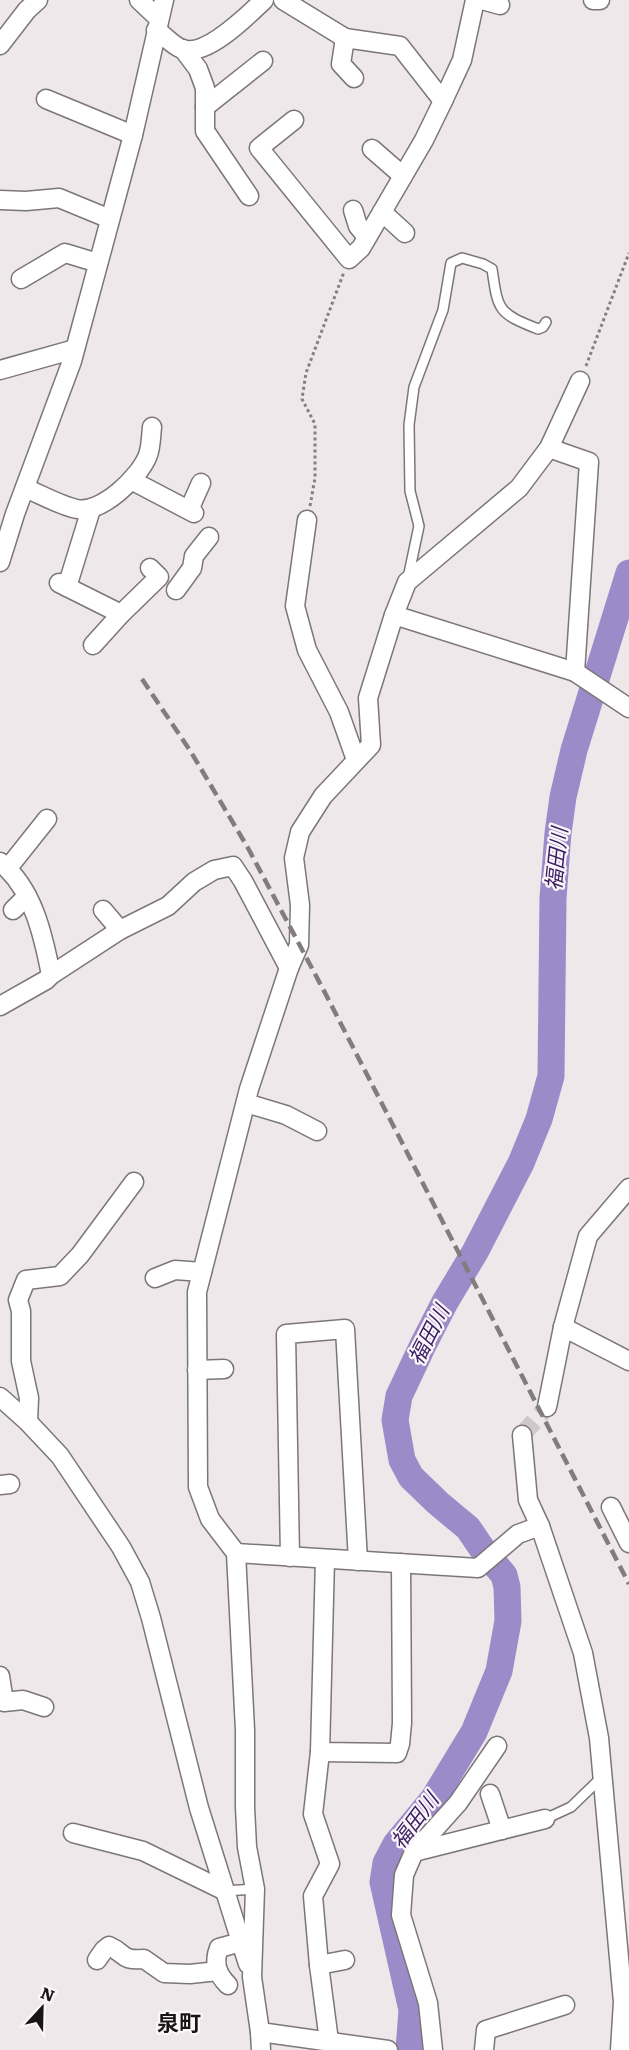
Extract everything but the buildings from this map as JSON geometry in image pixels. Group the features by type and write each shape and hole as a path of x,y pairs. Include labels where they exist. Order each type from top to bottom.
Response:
{"street":[{"path":"0,45 27,10 38,0"},
{"path":"139,0 157,24 198,69 205,88 205,131 249,196"},
{"path":"0,562 11,514 25,488 75,349 133,135 164,0"},
{"path":"183,50 196,49 228,34 264,0"},
{"path":"283,0 306,6 345,38 400,46 444,101"},
{"path":"294,120 259,148 350,259 368,237 444,101 462,60 475,0"},
{"path":"482,0 500,5"},
{"path":"593,0 600,0"},
{"path":"345,38 341,64 354,78"},
{"path":"205,107 263,61"},
{"path":"46,99 133,135"},
{"path":"372,149 404,176"},
{"path":"0,200 26,201 59,198 110,219"},
{"path":"353,210 358,226 368,237"},
{"path":"382,212 405,233"},
{"path":"21,279 65,253 98,263"},
{"path":"0,370 75,349"},
{"path":"388,2050 329,2041 260,2041 252,1977 255,1889 246,1837 246,1730 236,1552 210,1520 198,1487 197,1292 246,1103 289,968 299,945 300,905 294,858 300,832 323,796 371,744 368,698 394,615 407,582 519,488 549,448 580,381"},
{"path":"25,488 77,509 91,509 109,500 132,480 148,456 152,428"},
{"path":"549,448 589,462 575,672"},
{"path":"132,480 191,512 201,483"},
{"path":"91,509 63,585 121,614"},
{"path":"307,520 295,606 307,650 339,712 356,760"},
{"path":"93,645 155,573 178,592 192,568 194,556 209,537"},
{"path":"394,615 575,672 629,708"},
{"path":"47,819 4,865 13,872 27,896 44,939 51,975"},
{"path":"0,1006 46,980 120,930 168,906 194,882 214,870 233,866 243,880 289,968"},
{"path":"13,910 27,896"},
{"path":"103,910 120,930"},
{"path":"246,1103 286,1115 317,1131"},
{"path":"28,1422 29,1398 21,1361 21,1311 18,1300 26,1280 60,1276 80,1255 135,1182"},
{"path":"547,1407 563,1327 588,1236 629,1188"},
{"path":"155,1278 175,1270 202,1272"},
{"path":"563,1327 629,1361"},
{"path":"290,1557 286,1334 345,1329 358,1561"},
{"path":"197,1370 224,1369"},
{"path":"0,1397 28,1422 60,1456 121,1547 140,1582 199,1808 252,1977"},
{"path":"522,1435 528,1500 540,1526 584,1653 599,1738 625,2028 620,2050"},
{"path":"611,1507 628,1538"},
{"path":"236,1552 478,1568 518,1534 540,1526"},
{"path":"325,1559 320,1752 313,1814 330,1864 313,1896 329,2041"},
{"path":"320,1752 397,1753 402,1723 401,1563"},
{"path":"0,1676 4,1702 23,1700 44,1707"},
{"path":"433,2050 428,2003 401,1915 404,1875 414,1852 458,1803 497,1746"},
{"path":"490,1794 502,1830"},
{"path":"414,1852 545,1819"},
{"path":"73,1833 143,1851 225,1891"},
{"path":"97,1960 109,1946 130,1960 144,1959 164,1973 223,1978 216,1956 219,1948 241,1942"},
{"path":"319,1965 345,1960"},
{"path":"484,2050 486,2030 525,2025 565,2005"}],"lane":[{"path":"407,582 419,526 410,491 410,425 414,387 443,310 451,263 462,258 492,269 497,300 503,311 520,322 538,329 546,322"},
{"path":"545,1819 571,1808 603,1776"},
{"path":"225,1891 255,1889"}],"path":[{"path":"580,381 629,253"},
{"path":"307,520 315,478 315,424 302,399 306,373 350,259"}],"waterway":[{"name":"福田川","path":"409,2050 412,2010 383,1882 386,1863 396,1844 434,1798 474,1732 499,1671 508,1621 507,1587 504,1575 468,1528 411,1477 402,1460 395,1420 399,1396 423,1345 521,1163 539,1119 551,1076 553,898 563,797 574,750 629,573"}],"tunnel":[{"path":"522,1435 547,1407"}],"railway":[{"path":"142,679 191,752 248,848 629,1584"}],"district":[{"name":"泉町","path":"179,2023"}]}
